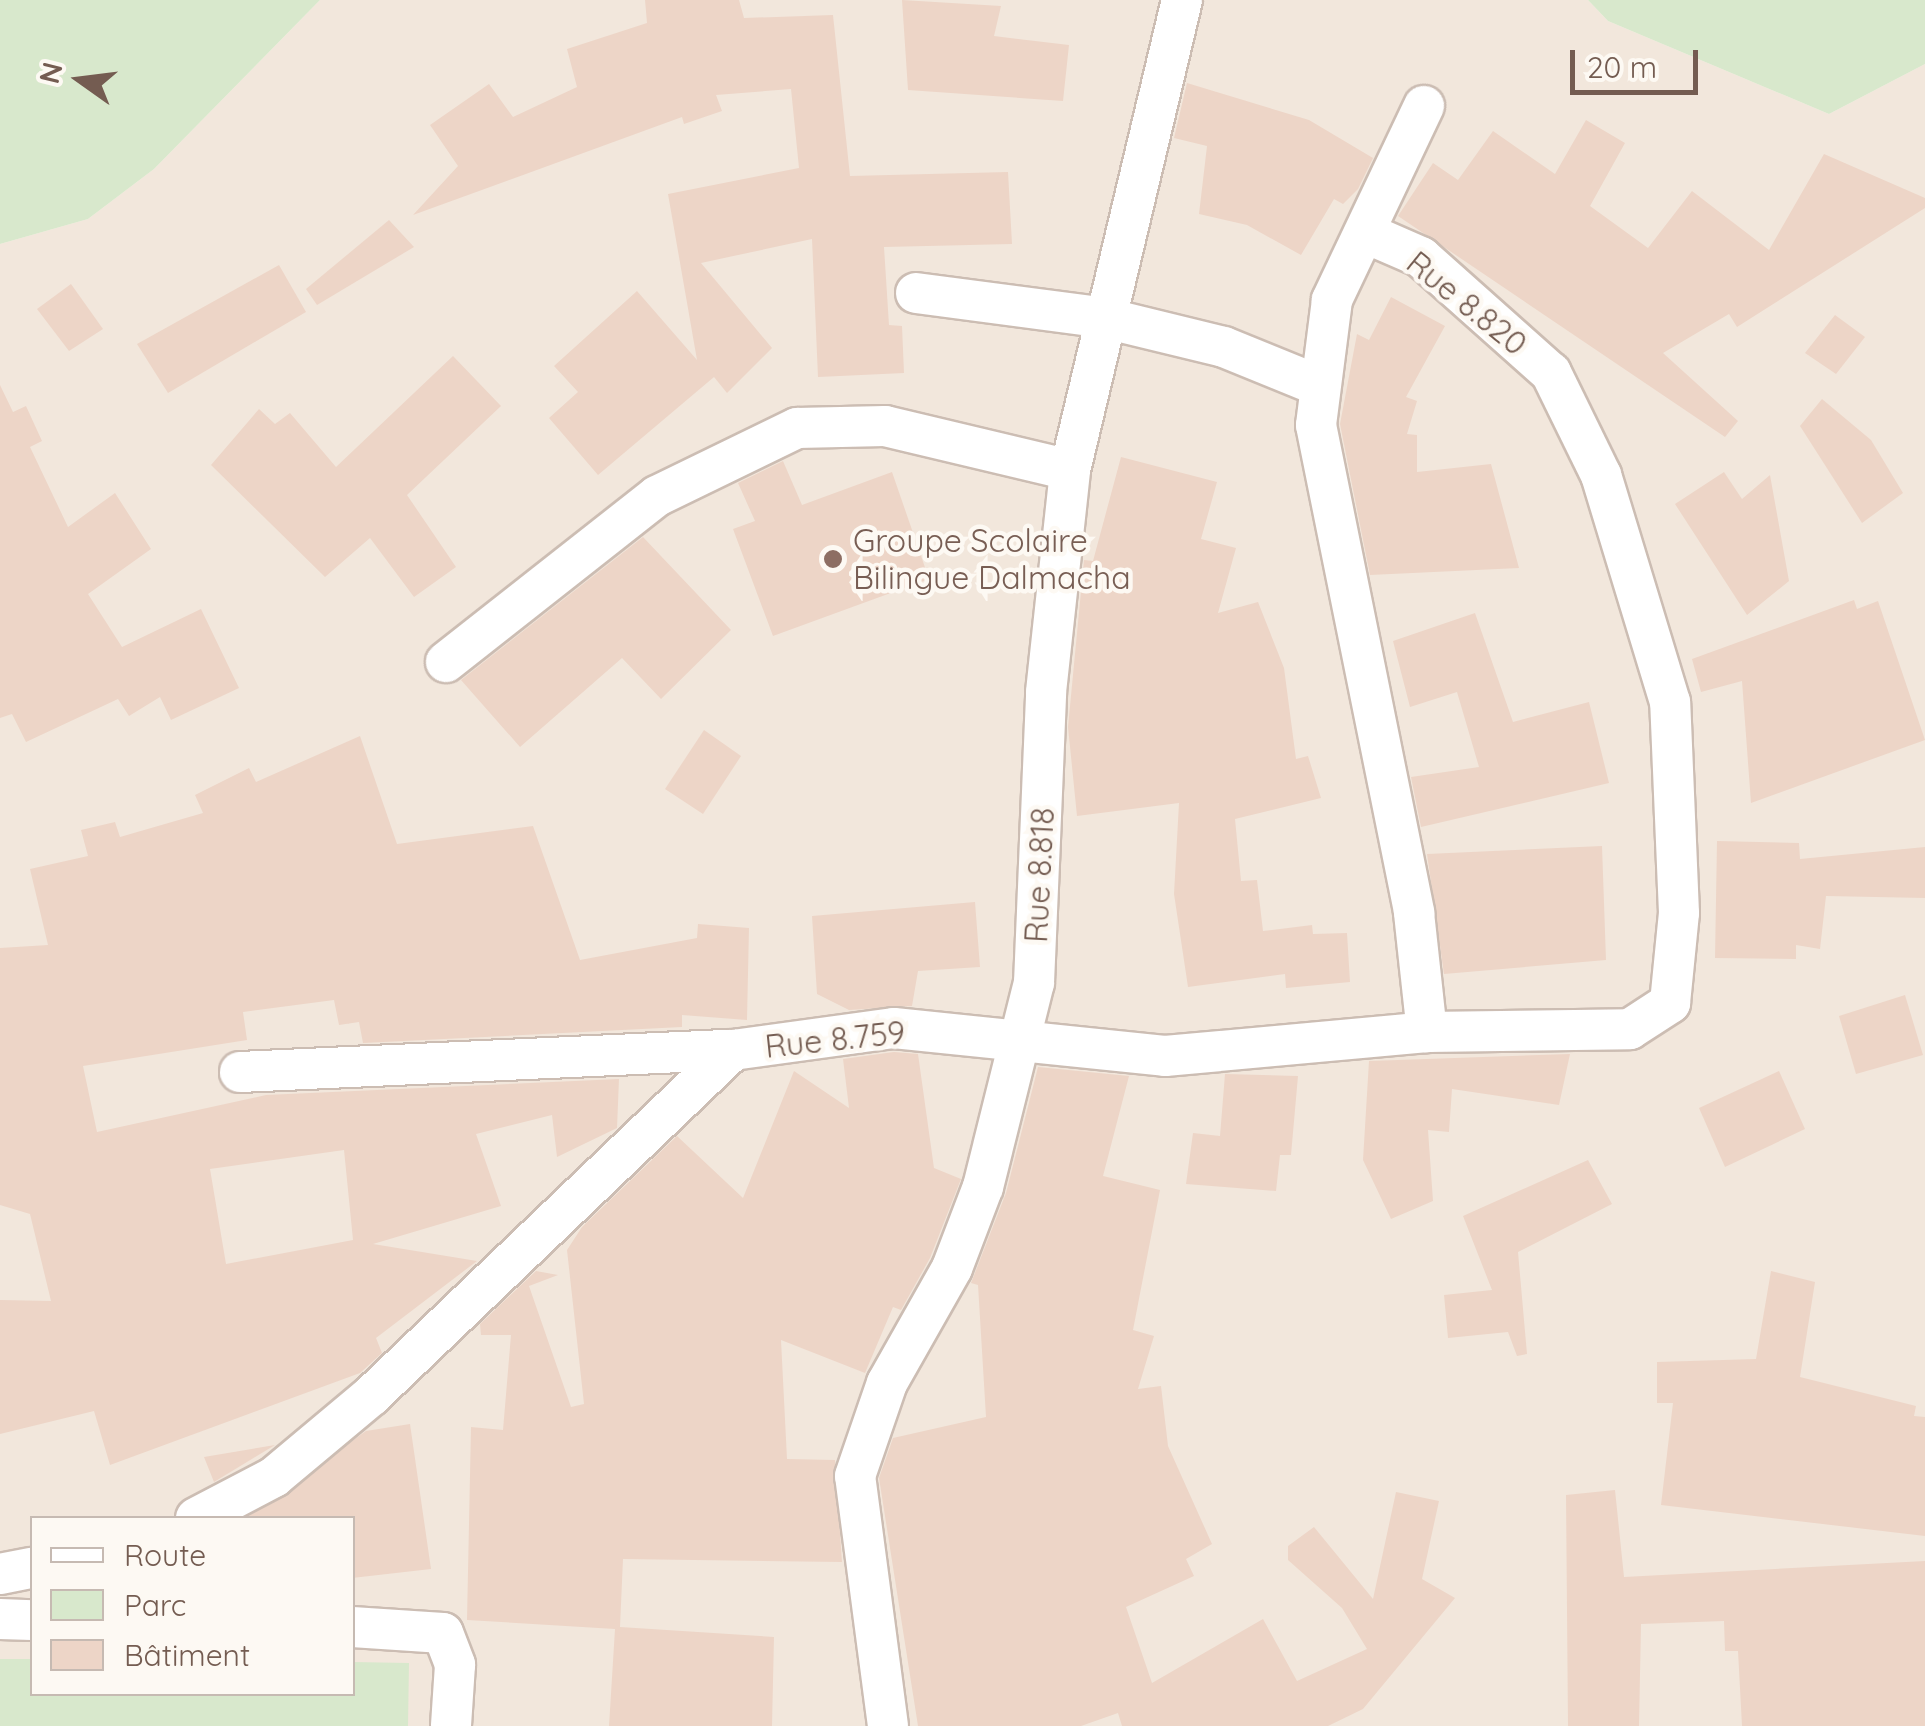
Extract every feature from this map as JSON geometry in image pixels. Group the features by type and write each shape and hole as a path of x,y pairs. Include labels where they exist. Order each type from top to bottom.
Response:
{"street":[{"name":"Rue 8.818","path":"888,1726 855,1476 887,1383 952,1268 983,1187 1034,983 1046,692 1070,470 1182,0"},
{"path":"1368,234 1424,106"},
{"name":"Rue 8.820","path":"1427,1032 1414,913 1316,424 1317,384 1332,300 1368,234 1421,257 1551,373 1602,475 1670,702 1679,913 1659,1013"},
{"path":"916,293 1105,318 1224,348 1317,384"},
{"path":"446,662 657,496 797,428 885,426 1070,470"},
{"name":"Rue 8.759","path":"200,1516 274,1476 372,1395 733,1050 894,1028 1165,1056 1659,1013"},
{"path":"240,1072 733,1050"},
{"path":"0,1574 30,1568"},
{"path":"0,1619 30,1620"},
{"path":"355,1628 443,1633 456,1664 452,1726"}],"shaded area":[{"path":"320,0 1588,0 1608,21 1829,114 1925,64 1925,1726 0,1726 0,244 88,219 154,169"}],"green space":[{"path":"0,0 320,0 154,169 88,219 0,244"},
{"path":"1588,0 1925,0 1925,64 1829,114 1608,21"},
{"path":"0,1659 30,1659 30,1696 355,1696 355,1662 409,1663 408,1726 0,1726"}],"building":[{"path":"645,0 739,0 744,18 833,15 850,176 1008,172 1012,244 884,247 889,325 902,326 904,373 818,377 812,239 701,263 772,348 727,393 714,377 598,475 549,418 578,392 554,366 637,291 697,360 668,194 799,168 791,89 716,95 722,111 684,124 682,117 413,215 458,166 430,125 489,84 513,117 577,87 567,49 647,23"},
{"path":"902,0 1001,6 994,36 1069,45 1063,101 908,90"},
{"path":"1187,83 1309,120 1373,158 1358,189 1343,204 1334,199 1301,255 1247,225 1199,214 1207,146 1174,138"},
{"path":"1586,120 1625,143 1590,206 1648,248 1692,191 1769,250 1824,154 1925,198 1925,208 1737,327 1729,314 1663,353 1738,421 1725,437 1398,216 1433,163 1458,180 1493,131 1555,174"},
{"path":"389,220 414,247 317,305 306,289"},
{"path":"279,265 306,312 168,393 137,344"},
{"path":"71,284 103,329 69,351 37,309"},
{"path":"1391,297 1445,326 1406,397 1417,401 1407,434 1417,435 1417,472 1491,464 1519,568 1370,575 1340,424 1357,334 1369,340"},
{"path":"1835,315 1865,337 1836,374 1805,353"},
{"path":"453,356 501,406 407,495 456,567 414,597 370,538 325,577 211,465 259,409 275,424 290,413 336,467"},
{"path":"0,385 13,412 26,406 42,441 30,447 68,527 115,493 151,549 88,594 122,647 201,609 239,688 171,720 160,697 129,716 118,699 26,742 12,714 0,718"},
{"path":"1822,399 1871,440 1903,493 1862,523 1800,426"},
{"path":"1121,457 1217,482 1201,539 1236,548 1218,613 1258,602 1284,668 1296,759 1308,756 1321,798 1235,819 1241,881 1257,880 1263,931 1312,925 1313,934 1347,933 1350,982 1286,988 1285,974 1188,987 1174,894 1179,803 1077,816 1068,727 1084,560 1093,561"},
{"name":"Groupe Scolaire Bilingue Dalmacha","path":"783,461 802,505 892,472 929,579 773,636 733,529 755,521 738,483"},
{"path":"1724,472 1742,499 1770,475 1789,581 1747,615 1675,504"},
{"path":"643,537 731,630 661,699 622,658 520,747 461,680"},
{"path":"1854,600 1857,609 1878,601 1925,740 1751,803 1742,681 1701,692 1692,659"},
{"path":"1475,613 1513,722 1589,702 1609,783 1421,827 1411,777 1479,767 1457,692 1410,707 1393,641"},
{"path":"704,730 741,756 703,814 665,789"},
{"path":"360,736 397,844 533,826 580,960 697,938 698,924 749,928 747,1020 682,1015 682,1027 363,1043 359,1022 339,1025 334,1000 243,1012 247,1040 83,1066 97,1132 266,1095 619,1079 617,1128 557,1157 552,1115 476,1134 501,1206 373,1244 477,1261 376,1338 382,1353 360,1373 110,1465 94,1411 0,1434 0,1300 51,1301 30,1214 0,1205 0,948 48,945 30,869 88,856 81,830 115,822 120,837 203,813 195,795 249,768 256,782","holes":["344,1150 353,1240 226,1264 210,1169"]},
{"path":"1717,841 1799,843 1800,859 1925,847 1925,898 1826,896 1820,949 1796,945 1796,959 1715,958"},
{"path":"1602,846 1606,960 1444,974 1427,854"},
{"path":"975,902 980,967 918,971 912,1006 849,1010 817,994 812,916"},
{"path":"1905,995 1923,1055 1856,1074 1839,1016"},
{"path":"894,1052 918,1054 934,1168 961,1179 930,1258 901,1310 893,1307 865,1373 781,1340 787,1459 835,1460 842,1562 623,1559 620,1627 774,1637 772,1726 609,1726 615,1629 467,1620 471,1427 503,1430 511,1335 481,1335 480,1324 536,1271 558,1275 529,1286 571,1407 584,1404 567,1250 582,1227 677,1136 743,1198 794,1071 849,1108 843,1059"},
{"path":"1570,1054 1559,1105 1452,1089 1449,1132 1428,1130 1433,1201 1391,1219 1363,1160 1369,1061"},
{"path":"1038,1067 1129,1076 1103,1176 1160,1190 1133,1330 1154,1336 1138,1389 1161,1386 1168,1446 1212,1544 1186,1559 1194,1576 1126,1607 1152,1683 1263,1619 1297,1681 1367,1649 1342,1608 1288,1560 1288,1546 1314,1527 1373,1599 1396,1492 1439,1501 1422,1579 1455,1598 1363,1709 1328,1726 1122,1726 1118,1713 1081,1726 918,1726 879,1478 893,1438 986,1417 978,1285 971,1283 1006,1193"},
{"path":"1779,1071 1805,1129 1725,1167 1699,1108"},
{"path":"1225,1074 1298,1076 1291,1155 1280,1155 1276,1191 1186,1184 1193,1133 1220,1136"},
{"path":"1588,1160 1612,1204 1518,1252 1527,1354 1517,1356 1508,1332 1448,1338 1444,1295 1492,1290 1463,1216"},
{"path":"1771,1271 1815,1282 1800,1377 1916,1406 1914,1416 1925,1417 1925,1536 1661,1505 1673,1403 1657,1403 1657,1362 1756,1359"},
{"path":"410,1424 431,1569 355,1578 355,1516 249,1516 366,1431"},
{"path":"275,1445 214,1482 204,1457"},
{"path":"1615,1490 1624,1577 1925,1561 1925,1726 1742,1726 1738,1651 1725,1651 1724,1621 1641,1624 1639,1726 1568,1726 1566,1495"}],"place":[{"name":"Groupe Scolaire Bilingue Dalmacha","path":"833,559"}]}
